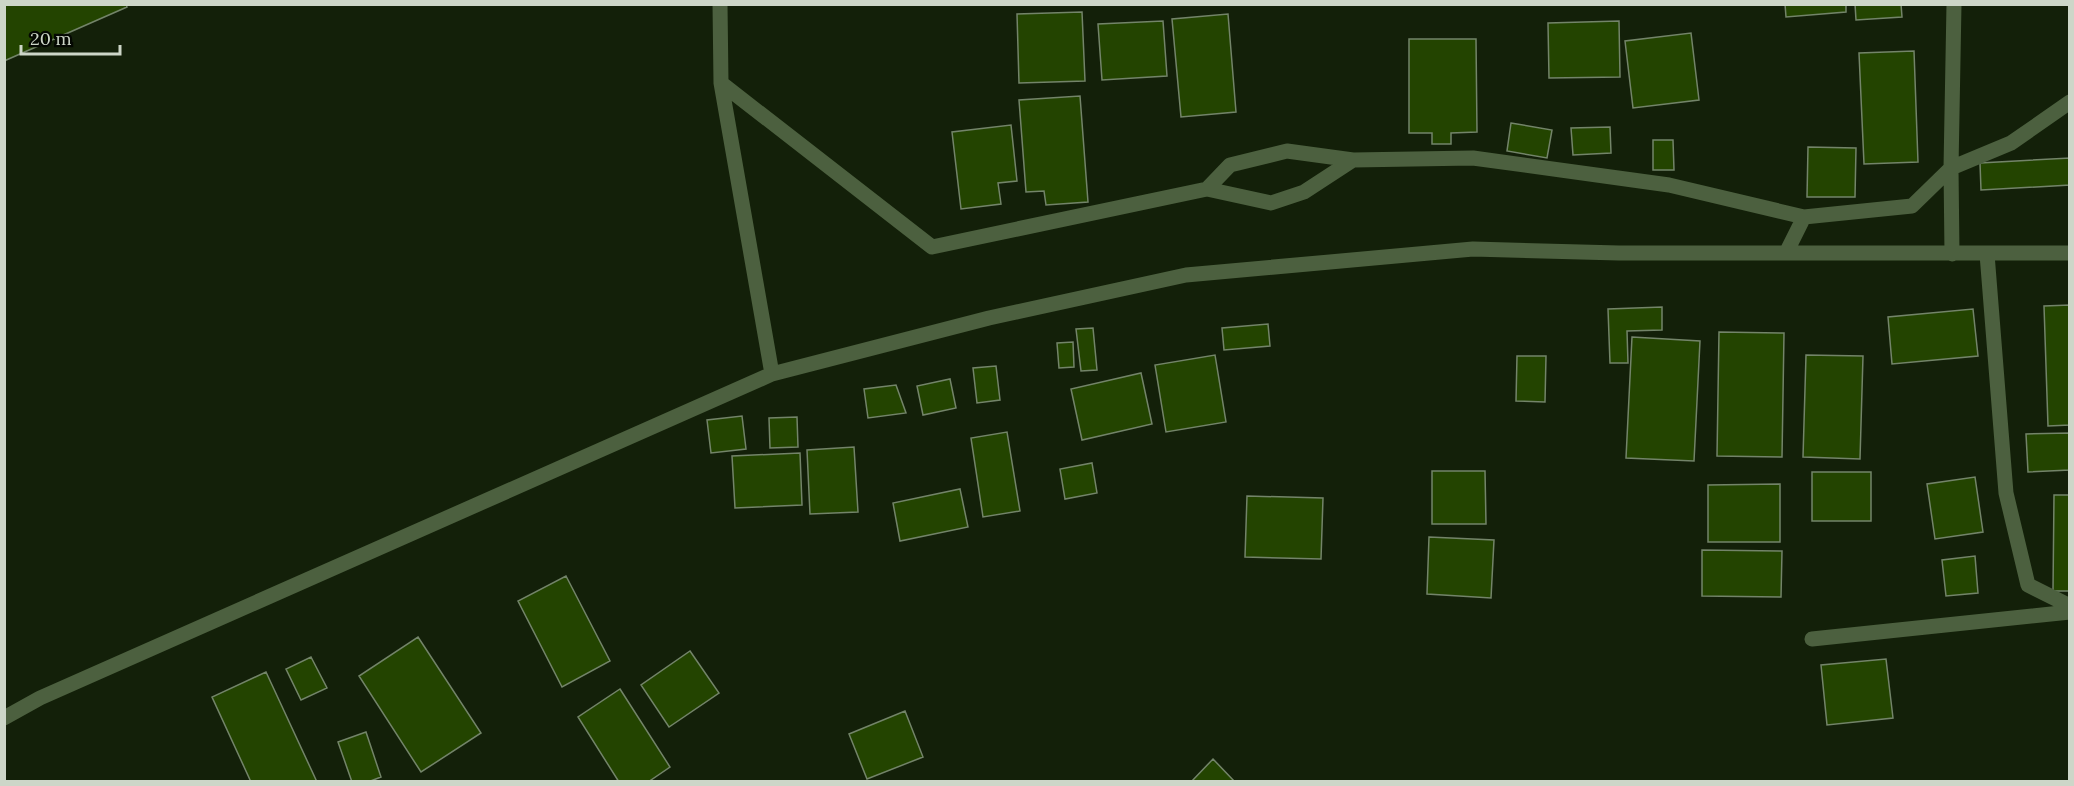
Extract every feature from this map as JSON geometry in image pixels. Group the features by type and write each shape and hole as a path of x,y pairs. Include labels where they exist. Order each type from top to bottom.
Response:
{"street":[{"path":"720,4 722,83 772,374"},
{"path":"1952,254 1954,4"},
{"path":"722,83 932,247 1208,189 1271,203 1304,192 1353,160"},
{"path":"1208,189 1230,165 1287,151 1353,160 1473,158 1669,185 1804,217 1912,206 1951,168 2011,143 2070,102"},
{"path":"1786,253 1804,217"},
{"path":"4,718 40,698 772,374 989,318 1186,275 1473,249 1786,253 2070,253"},
{"path":"1987,254 2006,493 2022,562 2028,585 2070,606"},
{"path":"1812,639 2070,612"}],"building":[{"path":"4,4 126,4 127,7 4,61"},
{"path":"1785,4 1846,4 1846,12 1786,17"},
{"path":"1855,4 1901,4 1902,17 1856,20"},
{"path":"1082,12 1085,81 1019,83 1017,14"},
{"path":"1228,14 1236,112 1181,117 1172,19"},
{"path":"1163,21 1167,76 1102,80 1098,24"},
{"path":"1619,21 1620,77 1549,78 1548,23"},
{"path":"1691,33 1699,100 1633,108 1625,41"},
{"path":"1409,39 1476,39 1477,132 1451,133 1451,144 1432,144 1432,133 1409,133"},
{"path":"1914,51 1918,162 1864,164 1859,53"},
{"path":"1080,96 1088,202 1046,205 1044,191 1026,192 1019,100"},
{"path":"1511,123 1552,130 1547,158 1507,151"},
{"path":"1011,125 1017,181 998,183 1001,204 961,209 952,132"},
{"path":"1610,127 1611,153 1573,155 1571,128"},
{"path":"1653,140 1673,140 1674,170 1653,170"},
{"path":"1808,147 1856,148 1855,197 1807,197"},
{"path":"2070,158 2070,185 1981,190 1980,163"},
{"path":"2070,305 2070,425 2048,426 2044,306"},
{"path":"1662,307 1662,330 1627,331 1628,363 1610,363 1608,309"},
{"path":"1973,309 1978,356 1892,364 1888,317"},
{"path":"1268,324 1270,346 1224,350 1222,328"},
{"path":"1093,328 1097,370 1081,371 1076,329"},
{"path":"1719,332 1784,333 1782,457 1717,456"},
{"path":"1632,337 1700,341 1694,461 1626,458"},
{"path":"1073,342 1074,367 1059,368 1057,343"},
{"path":"1215,355 1226,422 1166,432 1155,365"},
{"path":"1806,355 1863,356 1860,459 1803,457"},
{"path":"1517,356 1546,356 1545,402 1516,401"},
{"path":"996,366 1000,400 977,403 973,368"},
{"path":"1141,373 1152,424 1082,440 1071,389"},
{"path":"950,379 956,408 923,415 917,386"},
{"path":"896,385 906,413 868,418 864,389"},
{"path":"742,416 746,449 711,453 707,420"},
{"path":"797,417 798,447 770,448 769,418"},
{"path":"1007,432 1020,511 983,517 971,438"},
{"path":"2070,433 2070,470 2028,472 2026,434"},
{"path":"854,447 858,512 810,514 807,450"},
{"path":"800,453 802,505 735,508 732,456"},
{"path":"1092,463 1097,493 1065,499 1060,469"},
{"path":"1432,471 1485,471 1486,524 1432,524"},
{"path":"1812,472 1871,472 1871,521 1812,521"},
{"path":"1975,477 1983,532 1935,539 1927,484"},
{"path":"1780,484 1780,542 1708,542 1708,485"},
{"path":"960,489 968,527 900,541 893,503"},
{"path":"2054,495 2070,495 2070,591 2053,591"},
{"path":"1247,496 1323,498 1321,559 1245,557"},
{"path":"1429,537 1494,540 1491,598 1427,594"},
{"path":"1702,550 1782,551 1781,597 1702,596"},
{"path":"1975,556 1978,593 1946,596 1942,560"},
{"path":"566,576 610,661 562,687 518,601"},
{"path":"418,637 481,733 421,772 359,676"},
{"path":"690,651 719,693 669,727 641,685"},
{"path":"311,657 327,688 301,700 286,669"},
{"path":"1886,659 1893,718 1827,725 1821,665"},
{"path":"266,672 317,782 251,782 212,697"},
{"path":"620,689 670,767 648,782 619,782 578,717"},
{"path":"905,711 923,757 867,779 849,734"},
{"path":"366,732 381,777 368,782 352,782 338,742"},
{"path":"1213,759 1235,782 1191,782"}]}
